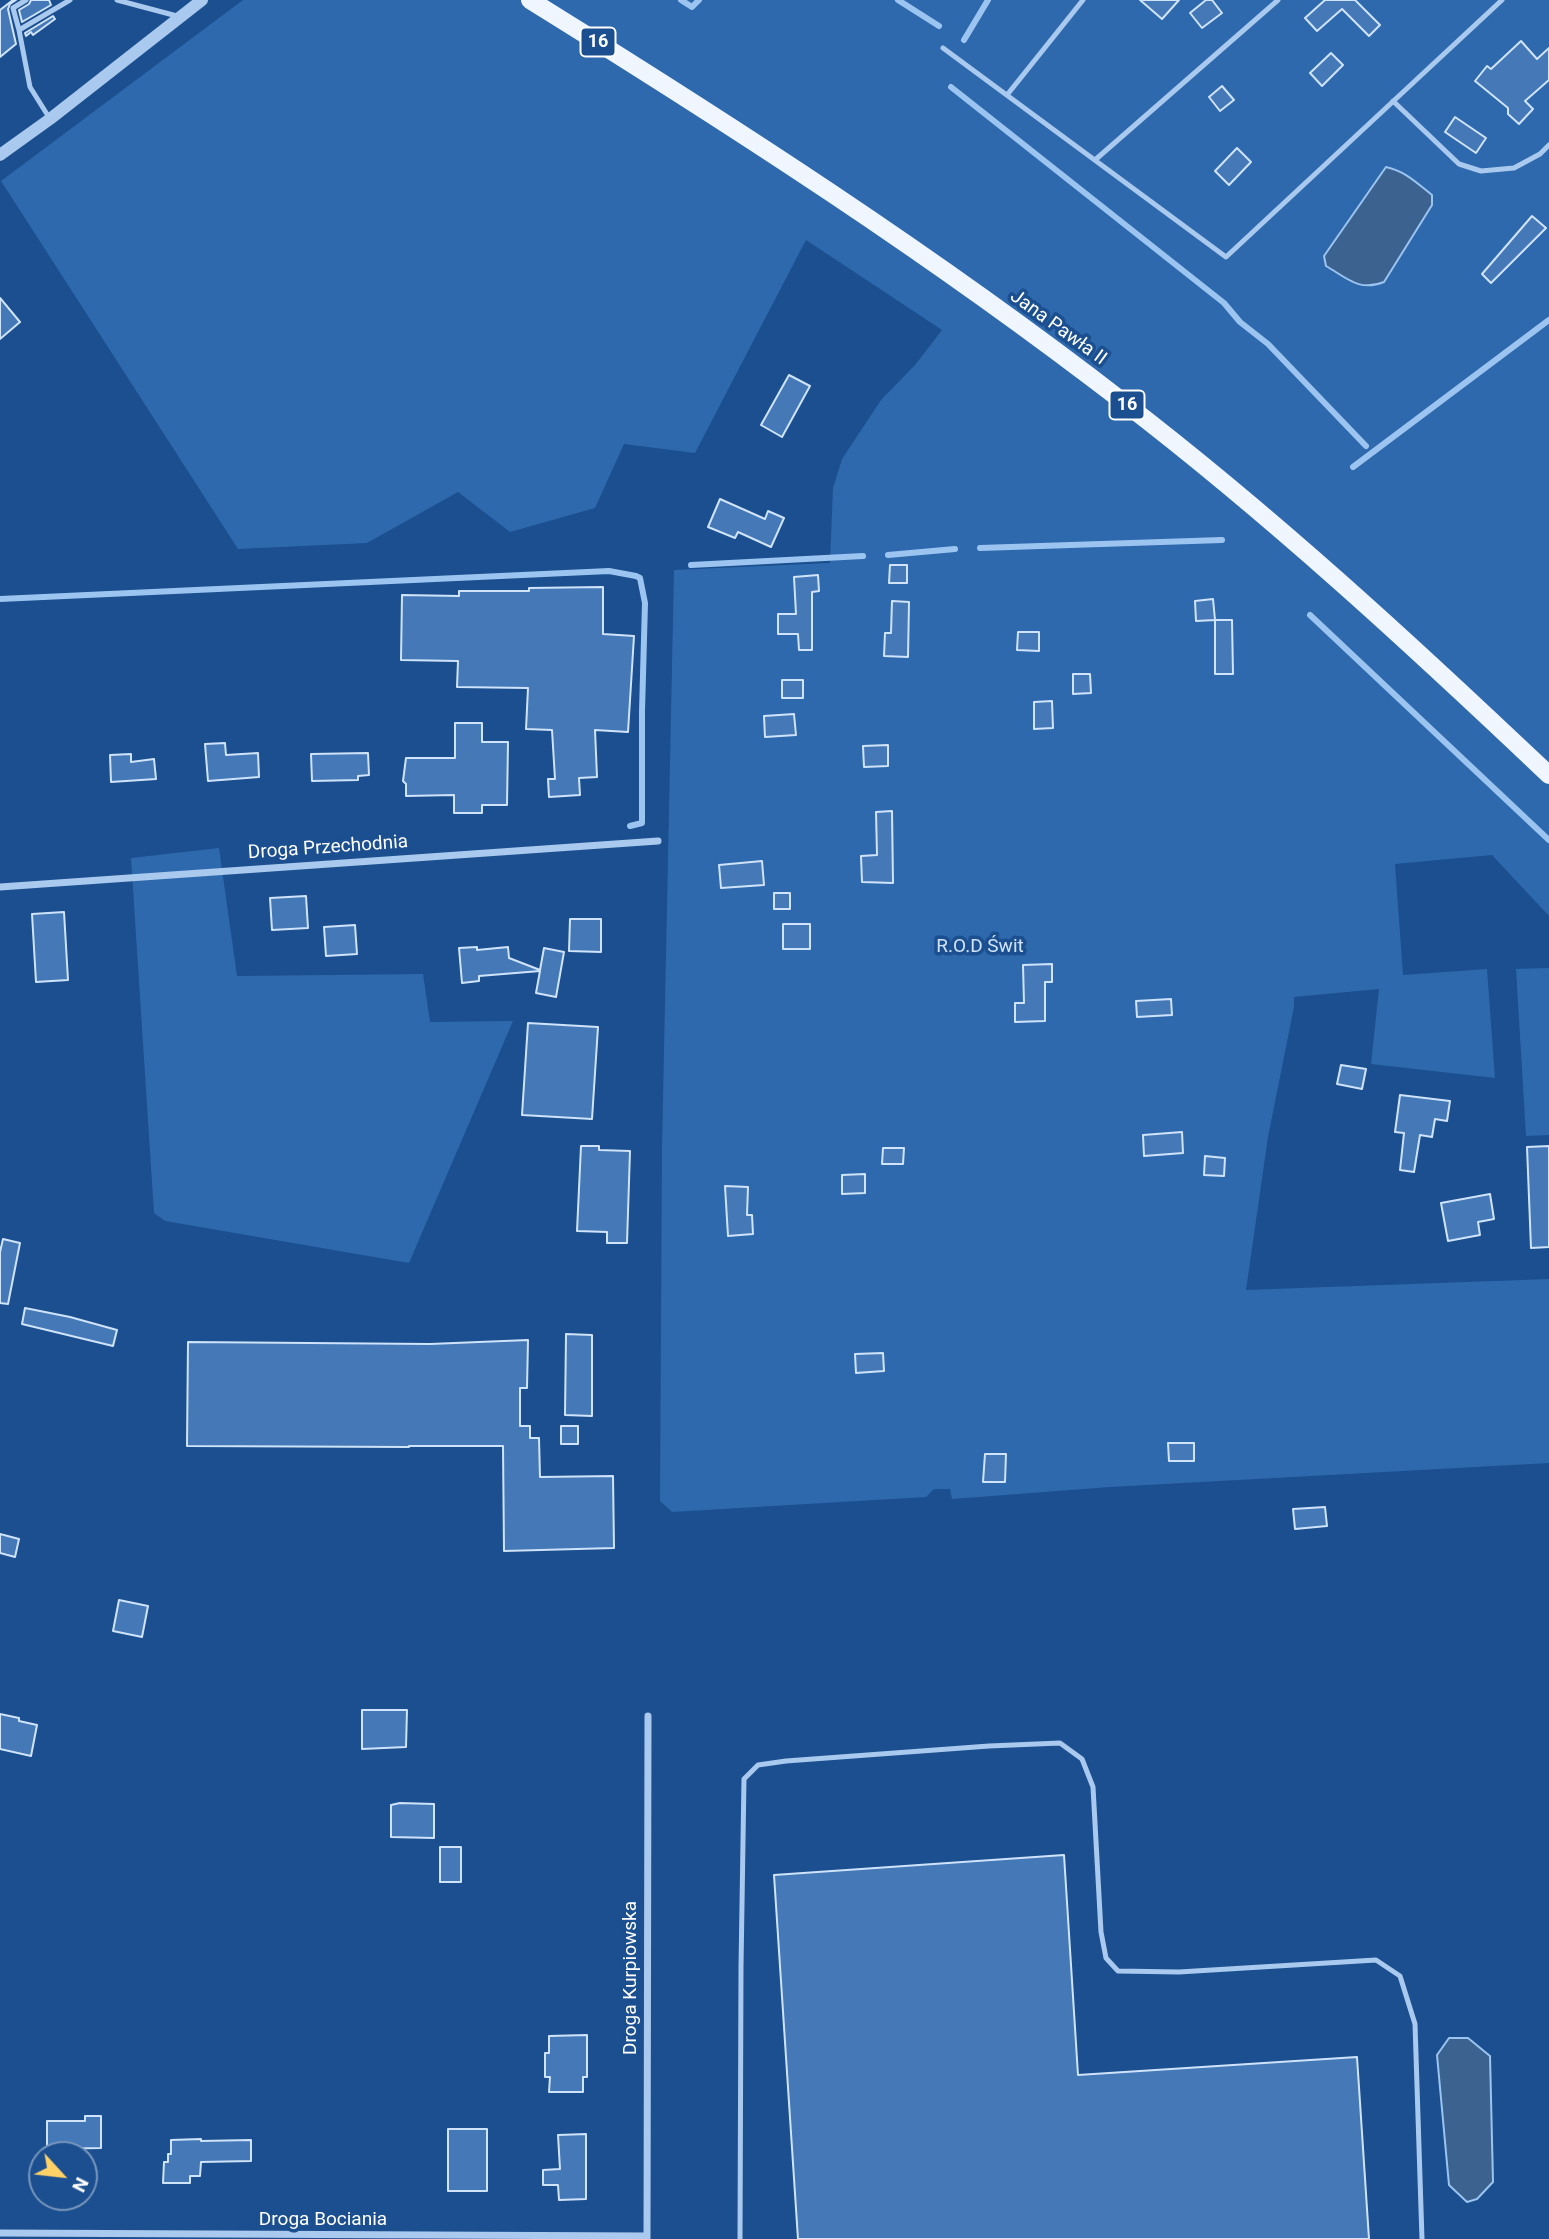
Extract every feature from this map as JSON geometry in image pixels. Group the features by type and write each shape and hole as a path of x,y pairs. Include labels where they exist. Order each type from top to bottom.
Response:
{"main road":[{"name":"Jana Pawła II","path":"530,0 803,173 1044,342 1124,403 1303,549 1549,775"}],"street":[{"path":"0,155 202,0"},
{"name":"Droga Przechodnia","path":"0,887 659,841"},
{"name":"Droga Kurpiowska","path":"647,2238 648,1716"},
{"name":"Droga Bociania","path":"0,2233 647,2238"}],"lane":[{"path":"10,0 30,87 50,119"},
{"path":"13,8 26,0"},
{"path":"19,30 70,0"},
{"path":"117,0 180,17"},
{"path":"1007,95 1083,0"},
{"path":"1095,160 1278,0"},
{"path":"943,48 1226,257 1502,0"},
{"path":"1393,101 1459,163 1481,171 1514,168 1540,154 1549,145"},
{"path":"740,2239 744,1779 758,1765 786,1761 1060,1743 1082,1759 1093,1787 1101,1932 1107,1958 1118,1971 1179,1972 1376,1960 1400,1976 1415,2024 1422,2239"}],"green space":[{"name":"R.O.D Świt","path":"243,0 1549,0 1549,916 1492,855 1395,864 1403,975 1487,969 1495,1078 1371,1064 1379,989 1294,997 1268,1137 1246,1290 1549,1279 1549,1463 1110,1487 952,1499 950,1489 934,1489 926,1497 672,1512 660,1501 662,1147 674,570 830,563 833,488 842,459 881,400 915,365 942,330 806,240 695,453 624,444 595,508 510,532 458,492 367,543 238,549 1,181"},
{"path":"219,848 237,976 423,974 430,1022 513,1021 409,1263 165,1221 154,1213 131,858"},
{"path":"1549,968 1549,1135 1526,1136 1516,969"}],"shaded area":[{"path":"1386,167 1405,174 1432,195 1432,205 1384,282 1375,285 1360,284 1326,266 1324,256"},
{"path":"1449,2038 1468,2038 1490,2056 1493,2182 1477,2199 1467,2202 1449,2185 1437,2055"}],"building":[{"path":"16,0 8,9 16,44 0,57 0,10"},
{"path":"31,0 49,0 51,5 22,22 19,10"},
{"path":"1140,0 1179,0 1162,19"},
{"path":"1206,0 1212,0 1222,13 1202,28 1190,13"},
{"path":"1325,0 1355,0 1380,25 1369,36 1342,9 1317,31 1305,18"},
{"path":"53,16 55,19 33,35 31,32 26,36 25,33"},
{"path":"1521,41 1537,59 1549,48 1549,80 1525,101 1533,109 1519,124 1508,114 1508,108 1475,81 1487,66 1491,69"},
{"path":"1331,53 1343,65 1322,86 1310,73"},
{"path":"1222,86 1234,100 1220,111 1209,97"},
{"path":"1455,117 1486,138 1476,153 1445,132"},
{"path":"1237,148 1251,162 1229,185 1215,171"},
{"path":"1532,216 1546,228 1491,283 1482,274"},
{"path":"0,298 20,322 0,339"},
{"path":"789,375 810,386 782,437 761,425"},
{"path":"720,499 765,519 768,511 784,518 771,547 738,532 735,538 708,527"},
{"path":"890,565 907,565 907,583 889,583"},
{"path":"818,575 819,591 812,592 812,650 799,650 798,634 778,634 778,614 796,614 794,577"},
{"path":"603,587 603,634 634,636 628,732 595,730 597,777 579,778 580,795 549,797 548,779 555,779 552,730 526,729 528,688 457,687 458,661 401,660 402,595 459,596 459,591"},
{"path":"1213,599 1215,620 1196,621 1195,601"},
{"path":"892,601 909,602 908,657 884,656 885,633 891,633"},
{"path":"1215,620 1232,620 1233,674 1215,674"},
{"path":"1018,632 1039,632 1039,651 1017,650"},
{"path":"1073,674 1090,674 1091,693 1073,694"},
{"path":"782,680 803,680 803,698 782,698"},
{"path":"1052,701 1053,728 1034,729 1034,702"},
{"path":"794,714 796,735 765,737 764,716"},
{"path":"455,723 482,723 482,742 508,742 507,805 482,805 482,813 454,813 454,795 406,796 406,784 403,781 406,758 455,758"},
{"path":"225,743 226,755 258,753 259,777 208,781 205,744"},
{"path":"888,745 888,766 864,767 863,746"},
{"path":"368,753 369,775 358,776 358,780 312,781 311,754"},
{"path":"131,754 131,762 154,759 156,779 111,782 110,755"},
{"path":"892,811 893,883 862,882 861,856 877,855 876,812"},
{"path":"762,861 764,885 721,888 719,865"},
{"path":"774,893 790,893 790,909 774,909"},
{"path":"306,896 308,928 272,930 270,898"},
{"path":"64,912 68,980 36,982 32,914"},
{"path":"570,919 601,919 601,952 569,951"},
{"path":"783,924 810,924 810,949 783,949"},
{"path":"355,925 357,954 326,956 324,927"},
{"path":"477,947 477,950 508,947 509,958 540,970 544,948 564,952 556,997 536,993 540,971 479,976 479,981 462,983 459,948"},
{"path":"1052,964 1052,982 1045,982 1045,1021 1015,1022 1015,1003 1024,1003 1023,965"},
{"path":"1171,999 1172,1015 1137,1017 1136,1001"},
{"path":"528,1023 598,1027 592,1119 522,1115"},
{"path":"1341,1065 1366,1069 1362,1089 1337,1084"},
{"path":"1400,1095 1450,1101 1447,1121 1435,1119 1432,1137 1420,1135 1414,1172 1400,1170 1404,1133 1395,1132"},
{"path":"1182,1132 1183,1153 1144,1156 1143,1135"},
{"path":"581,1146 599,1146 599,1150 630,1151 627,1243 607,1243 607,1232 577,1231"},
{"path":"1549,1146 1549,1247 1531,1248 1527,1147"},
{"path":"883,1148 904,1148 903,1164 882,1164"},
{"path":"1205,1156 1225,1158 1224,1176 1204,1175"},
{"path":"865,1174 865,1193 842,1194 842,1175"},
{"path":"725,1186 748,1187 747,1215 752,1215 753,1234 728,1236"},
{"path":"1490,1194 1494,1219 1478,1222 1480,1235 1448,1241 1441,1203"},
{"path":"3,1239 20,1243 8,1304 0,1303 0,1252"},
{"path":"25,1308 117,1330 113,1346 22,1324"},
{"path":"566,1334 592,1335 592,1416 565,1415"},
{"path":"528,1340 527,1388 520,1388 520,1426 530,1426 530,1438 539,1438 540,1477 613,1476 614,1548 504,1551 503,1446 187,1446 188,1342 430,1344"},
{"path":"883,1353 884,1371 856,1373 855,1354"},
{"path":"561,1426 578,1426 578,1444 561,1444"},
{"path":"1168,1443 1194,1443 1194,1461 1169,1461"},
{"path":"985,1454 1006,1454 1005,1482 983,1482"},
{"path":"1325,1507 1327,1526 1295,1529 1293,1509"},
{"path":"0,1534 19,1539 15,1557 0,1553"},
{"path":"119,1600 148,1606 142,1637 113,1631"},
{"path":"362,1710 407,1710 406,1747 362,1749"},
{"path":"0,1714 37,1725 31,1756 0,1749"},
{"path":"434,1804 434,1838 391,1837 391,1805"},
{"path":"440,1847 461,1847 461,1882 440,1882"},
{"path":"1064,1855 1078,2075 1357,2057 1369,2239 798,2239 774,1875"},
{"path":"587,2035 587,2077 583,2077 583,2092 549,2092 550,2077 545,2077 545,2053 549,2053 549,2036"},
{"path":"85,2116 101,2116 101,2148 98,2148 98,2141 47,2141 47,2121 85,2121"},
{"path":"448,2129 487,2129 487,2191 448,2191"},
{"path":"586,2134 586,2199 559,2200 558,2185 543,2185 543,2170 560,2169 558,2135"},
{"path":"171,2140 251,2140 251,2161 201,2162 200,2176 190,2176 190,2183 163,2183 164,2162 168,2162 168,2154 171,2154"}],"waterway":[{"path":"681,0 692,7 699,0"},
{"path":"898,0 939,26"},
{"path":"964,40 988,0"},
{"path":"951,87 1224,303 1240,322 1268,344 1366,446"},
{"path":"1353,467 1549,320"},
{"path":"980,548 1222,540"},
{"path":"888,555 955,549"},
{"path":"691,565 863,556"},
{"path":"0,599 609,571 636,576 640,578 645,603 642,823 630,826"},
{"path":"1310,615 1549,840"}]}
